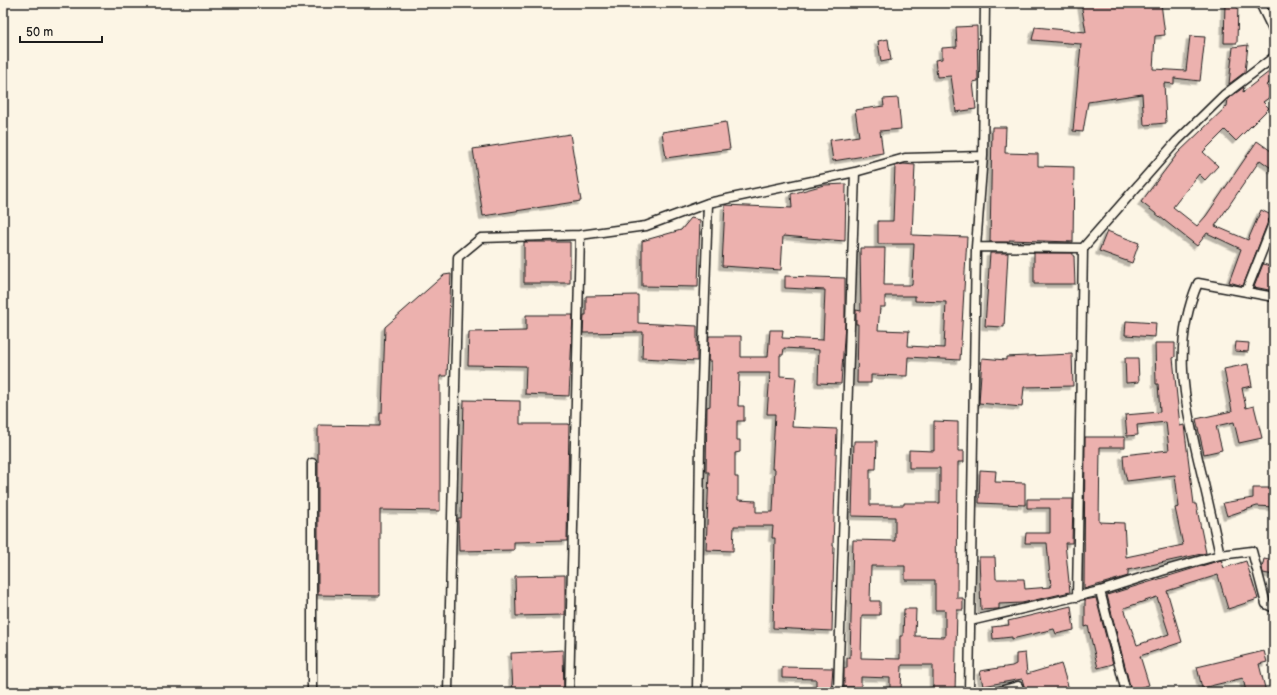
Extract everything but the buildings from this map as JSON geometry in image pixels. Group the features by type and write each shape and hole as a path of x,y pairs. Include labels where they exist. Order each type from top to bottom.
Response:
{"street":[{"path":"969,692 976,247 983,156 985,3"},
{"path":"1260,3 1274,32"},
{"path":"1077,597 1083,248 1177,141 1224,95 1274,57"},
{"path":"448,692 458,257 481,238 580,236 646,226 708,203 854,172 905,158 983,156"},
{"path":"838,692 854,172"},
{"path":"697,692 700,443 708,203"},
{"path":"1246,292 1274,221"},
{"path":"569,692 580,236"},
{"path":"976,247 1083,248"},
{"path":"1220,555 1186,404 1182,363 1183,332 1191,299 1198,283 1274,298"},
{"path":"312,463 312,692"},
{"path":"970,621 1100,591 1162,571 1220,555 1252,551 1266,604 1274,608"},
{"path":"1100,591 1126,692"},
{"path":"996,692 1018,686 1020,692"}]}
